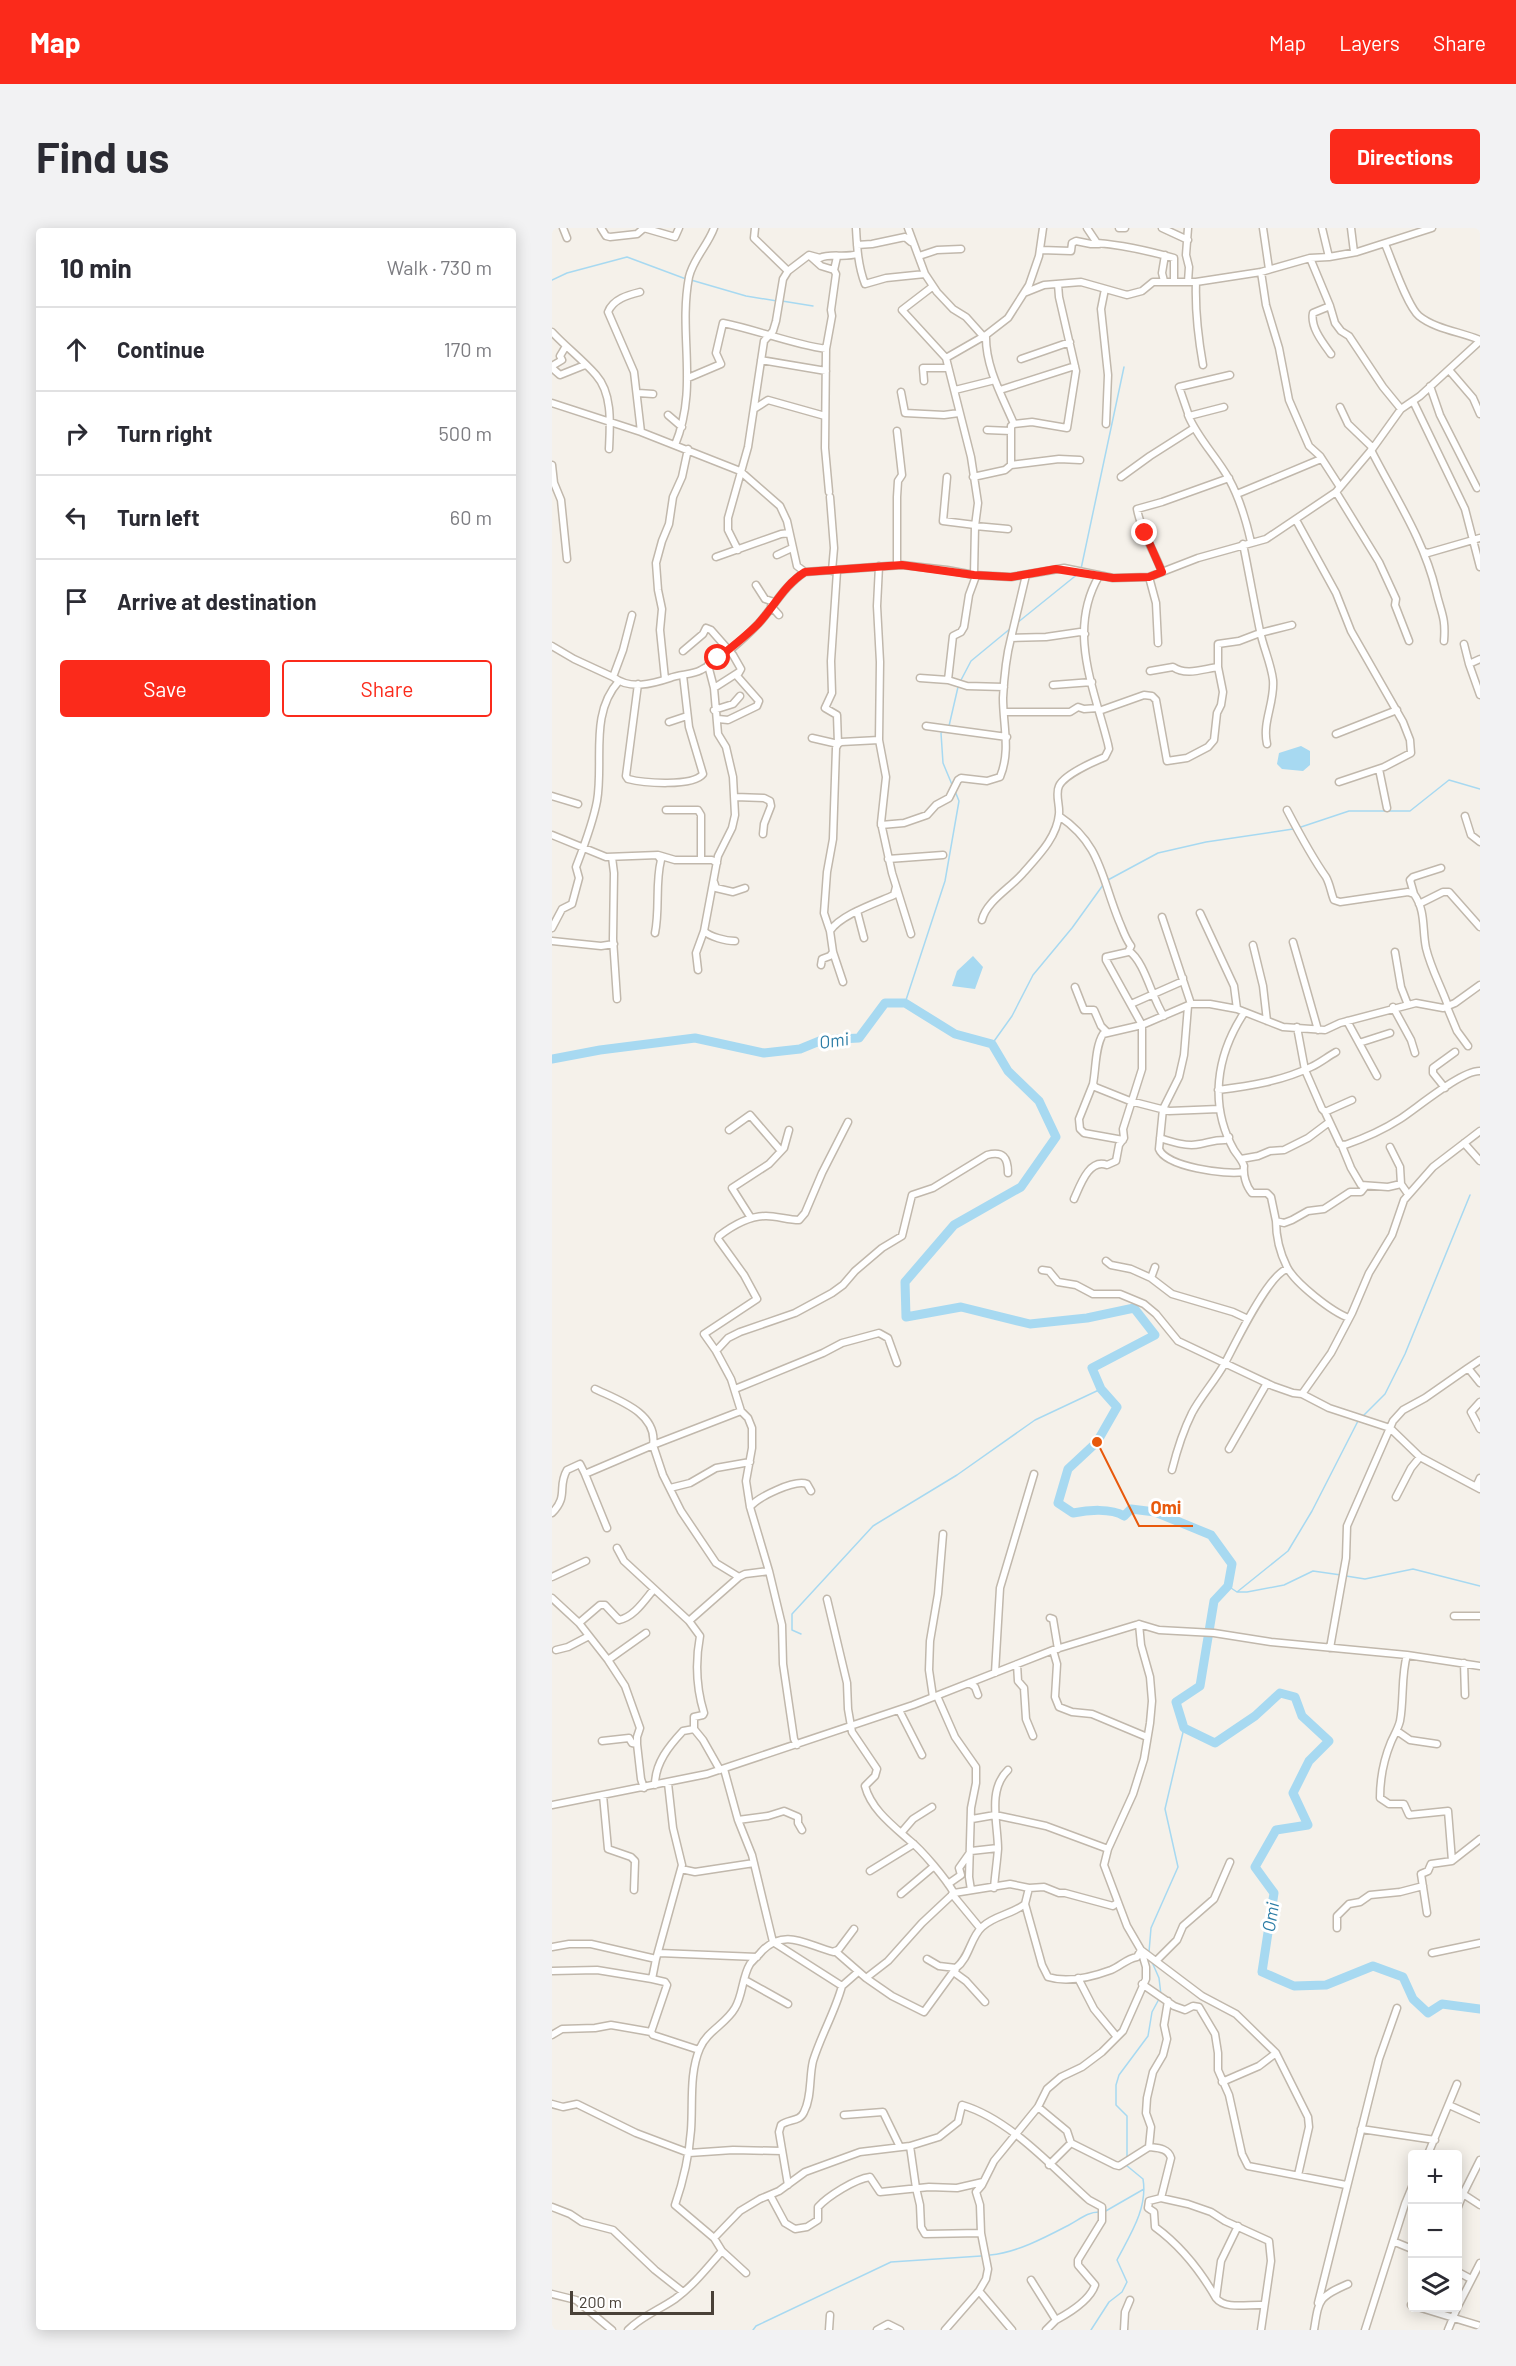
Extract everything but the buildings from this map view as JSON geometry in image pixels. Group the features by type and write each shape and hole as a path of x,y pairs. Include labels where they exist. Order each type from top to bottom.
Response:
{"street":[{"path":"563,228 567,238"},
{"path":"602,228 606,236 610,237 637,234 644,228 675,237 679,228"},
{"path":"675,445 686,408 688,378 686,299 690,275 692,265 708,242 714,228"},
{"path":"755,228 754,238 788,271"},
{"path":"856,228 857,254 861,259 865,284 886,278 925,274"},
{"path":"908,228 925,274 937,292 953,309 966,317 985,335 995,380 1014,424"},
{"path":"946,358 1005,322 1029,285 1041,250 1043,228"},
{"path":"1087,228 1097,243 1123,244 1175,259 1174,281"},
{"path":"1119,228 1125,228"},
{"path":"1162,228 1188,240"},
{"path":"1188,228 1186,255 1192,282 1203,365"},
{"path":"1263,228 1269,269"},
{"path":"1322,228 1329,258"},
{"path":"1351,228 1354,252"},
{"path":"1024,293 1044,285 1081,282 1127,295 1143,291 1153,282 1164,280 1192,282 1261,272 1310,258 1329,258 1385,244 1429,228"},
{"path":"857,245 905,237 914,245"},
{"path":"1041,250 1071,251 1072,243 1076,241 1091,244 1103,243"},
{"path":"552,646 616,679 648,685 702,670 728,651 759,623 795,578 805,572 897,565 1011,577 1064,568 1099,576 1149,577 1243,544 1266,539 1338,489 1372,449 1401,408 1413,401 1480,340 1450,330 1418,315 1409,302 1385,244"},
{"path":"919,256 937,250 961,249"},
{"path":"809,255 820,258 824,255 837,257 857,254"},
{"path":"738,550 728,530 728,518 748,447 764,341 773,332 781,290 788,271 809,255"},
{"path":"809,255 821,266 834,270"},
{"path":"1164,280 1162,273 1165,255"},
{"path":"837,257 834,270 836,274 832,316 826,349 825,457 828,467 834,571 832,693 825,708 837,715 838,744 834,765 836,800 833,839 827,872 824,913 843,982"},
{"path":"1310,258 1335,323 1349,336 1383,387 1401,408"},
{"path":"1261,272 1266,305 1279,348 1289,400 1309,446 1322,459 1378,562 1396,599 1395,605 1409,641"},
{"path":"1011,465 1011,426 1014,424 1032,422 1067,428 1076,381 1076,366 1058,284"},
{"path":"932,287 902,310 946,358 971,457 978,503 975,526 975,575 964,627 961,632 953,636 948,680"},
{"path":"1105,289 1101,309 1108,375 1106,424"},
{"path":"640,292 625,295 609,307 608,312 629,357 638,393 641,432"},
{"path":"1330,306 1313,313 1312,318 1318,336 1331,354"},
{"path":"688,378 721,364 716,353 723,322 802,345 826,349"},
{"path":"552,332 597,376 602,386 608,403 609,449"},
{"path":"1021,359 1070,342"},
{"path":"566,346 560,356 562,360 552,367 560,375 585,365"},
{"path":"761,360 826,371"},
{"path":"1000,390 1076,366"},
{"path":"924,381 923,368 948,368"},
{"path":"1449,370 1473,398 1480,414"},
{"path":"1230,375 1179,387 1194,428 1229,478 1237,494 1251,542"},
{"path":"955,390 995,380"},
{"path":"1430,386 1440,415 1478,488"},
{"path":"901,392 905,413 944,415 959,413"},
{"path":"638,393 653,394"},
{"path":"753,409 768,399 825,416"},
{"path":"1413,401 1477,538 1480,567"},
{"path":"552,403 641,432 740,471 780,506 787,521 797,566 795,578"},
{"path":"1188,415 1224,407"},
{"path":"1340,407 1348,424 1372,449 1425,552 1446,622 1444,640"},
{"path":"668,415 682,427"},
{"path":"1121,477 1194,428"},
{"path":"987,430 1011,431"},
{"path":"897,431 902,475 898,481 897,497 897,565"},
{"path":"665,679 660,630 662,609 656,564 688,450"},
{"path":"973,477 1005,470 1011,465 1059,459 1080,460"},
{"path":"1237,494 1322,459"},
{"path":"552,465 554,483 561,500 567,559"},
{"path":"947,477 944,521 1008,529"},
{"path":"1162,572 1140,525 1137,509 1229,478"},
{"path":"1296,520 1336,593 1351,631 1397,710 1410,740 1411,753 1379,769 1338,782"},
{"path":"716,557 789,533"},
{"path":"1425,552 1477,538"},
{"path":"1243,544 1274,691 1268,711 1265,736 1267,744"},
{"path":"777,555 792,548"},
{"path":"797,566 805,572"},
{"path":"879,566 877,606 880,662 879,740 886,777 881,825 888,859 911,934"},
{"path":"881,825 904,823 927,815 936,805 949,798 961,778 987,781 1000,777 1007,737 1004,687 1007,651 1026,575"},
{"path":"982,920 984,912 1042,852 1053,833 1059,816 1058,788 1060,783 1105,757 1108,753 1108,744 1084,652 1085,610 1089,593 1099,576"},
{"path":"1149,577 1156,603 1158,643"},
{"path":"756,585 765,599 773,604 779,615"},
{"path":"552,928 562,909 572,904 579,878 576,867 597,801 599,738 603,708 616,679 632,615"},
{"path":"1004,712 1070,712 1078,708 1099,709 1144,695 1152,696 1156,700 1167,761 1181,760 1208,747 1214,740 1216,713 1221,705 1222,692 1218,667 1218,644 1239,641 1292,625"},
{"path":"682,651 703,634 706,628 711,630 733,655 741,669 737,676 759,701 757,706 728,720 718,719"},
{"path":"1011,638 1046,638 1080,632 1085,634"},
{"path":"1464,644 1480,695"},
{"path":"1469,664 1480,658"},
{"path":"698,970 696,953 704,932 716,860 732,828 735,815 735,797 726,747 718,734 718,719 714,710 714,688 708,665"},
{"path":"1150,671 1173,667 1187,672 1218,667"},
{"path":"714,688 739,672"},
{"path":"638,684 626,776 628,779 650,784 689,781 703,774 687,716 683,675"},
{"path":"920,678 948,680 967,686 1004,687"},
{"path":"1053,684 1092,682"},
{"path":"714,710 733,704 740,696"},
{"path":"733,704 740,713"},
{"path":"1336,734 1397,710"},
{"path":"669,722 687,716"},
{"path":"926,726 1007,737"},
{"path":"812,738 838,744 879,740"},
{"path":"1379,769 1387,808"},
{"path":"552,796 578,804"},
{"path":"735,797 764,798 770,801 771,806 763,834"},
{"path":"666,810 698,810 701,815 701,860"},
{"path":"1287,810 1313,859 1328,880 1334,900 1340,902 1408,892 1414,894"},
{"path":"1059,816 1076,828 1096,855 1109,897 1126,940 1131,946 1129,951"},
{"path":"1466,816 1471,835 1480,842"},
{"path":"552,836 606,857 658,855 675,860 716,860"},
{"path":"655,933 661,860 658,855"},
{"path":"888,859 943,855"},
{"path":"612,857 616,999"},
{"path":"1441,868 1413,876 1410,880 1424,923 1428,957 1454,1026 1468,1046"},
{"path":"714,881 716,888 733,892 745,888"},
{"path":"830,931 833,926 857,912 894,895 896,887"},
{"path":"1419,904 1443,892 1449,892 1480,927"},
{"path":"857,912 864,938"},
{"path":"1200,913 1233,986 1237,1009"},
{"path":"1162,917 1183,978 1189,1005 1179,1077 1163,1109 1161,1154 1182,1165 1224,1173 1244,1172"},
{"path":"704,932 709,936 735,941"},
{"path":"552,942 601,946 614,944"},
{"path":"1293,942 1318,1030"},
{"path":"1253,945 1263,986 1267,1021"},
{"path":"1074,1199 1081,1183 1096,1164 1107,1165 1116,1161 1119,1144 1123,1140 1123,1129 1142,1070 1142,1025 1106,957 1129,951 1134,954 1164,1016"},
{"path":"821,965 822,959 833,952"},
{"path":"1395,952 1401,987 1408,1005"},
{"path":"1131,1004 1183,981 1183,978"},
{"path":"1123,1140 1084,1133 1080,1129 1079,1119 1097,1069 1097,1048 1103,1034 1107,1032 1142,1025 1189,1005 1210,1004 1237,1009 1283,1027 1325,1030 1393,1007 1416,1003 1443,1008 1480,985"},
{"path":"1075,987 1084,1010 1094,1010 1101,1026 1107,1032"},
{"path":"1393,1007 1411,1040 1415,1053"},
{"path":"1244,1013 1218,1072 1220,1109 1229,1137 1244,1166 1252,1193 1267,1193 1271,1197 1279,1245 1287,1269 1320,1302 1349,1318"},
{"path":"1347,1021 1377,1076"},
{"path":"1297,1027 1305,1070 1319,1105 1325,1112 1328,1123 1342,1146 1354,1175 1365,1187 1401,1184"},
{"path":"1359,1043 1390,1033"},
{"path":"1218,1090 1256,1086 1305,1070 1336,1052"},
{"path":"1445,1088 1433,1073 1433,1068 1455,1052"},
{"path":"1342,1146 1383,1129 1407,1114 1422,1101 1470,1073 1480,1071"},
{"path":"1093,1084 1105,1092 1163,1109 1179,1111 1220,1109"},
{"path":"1325,1112 1352,1101"},
{"path":"729,1130 750,1115 781,1151"},
{"path":"797,1745 794,1739 783,1664 782,1625 750,1507 746,1481 750,1462 752,1428 748,1418 741,1411 735,1389 716,1351 704,1334 757,1299 744,1275 718,1239 719,1236 751,1218 768,1216 799,1220 805,1213 848,1122"},
{"path":"1241,1159 1270,1151 1284,1150 1308,1138 1328,1123"},
{"path":"751,1218 732,1188 769,1164 781,1151 789,1130"},
{"path":"1302,1394 1331,1353 1369,1273 1392,1235 1408,1194 1433,1167 1480,1131"},
{"path":"1160,1138 1186,1144 1200,1144 1211,1139 1225,1140 1229,1137"},
{"path":"1464,1143 1480,1161"},
{"path":"1390,1148 1400,1167 1401,1184 1408,1194"},
{"path":"716,1351 728,1338 795,1313 843,1285 855,1271 882,1248 902,1236 912,1194 933,1188 987,1155 997,1153 1005,1156 1008,1161 1008,1173"},
{"path":"1276,1221 1284,1223 1304,1213 1324,1209 1350,1192 1361,1192 1365,1187"},
{"path":"1106,1261 1151,1278 1172,1294 1233,1312 1248,1319"},
{"path":"1151,1278 1155,1268"},
{"path":"1173,1470 1176,1451 1193,1411 1225,1362 1248,1319 1284,1269 1287,1269"},
{"path":"1042,1270 1048,1271 1058,1282 1076,1285 1093,1294 1120,1294 1144,1304 1156,1314 1178,1341 1267,1383 1302,1394 1329,1408 1390,1428 1420,1457 1478,1488 1480,1478"},
{"path":"735,1389 842,1343 879,1333 888,1338 897,1363"},
{"path":"1330,1648 1346,1558 1347,1526 1390,1428 1403,1410 1425,1398 1480,1360"},
{"path":"1468,1368 1480,1383"},
{"path":"1229,1449 1267,1383"},
{"path":"595,1389 639,1411 649,1425 663,1476 681,1511 717,1563 739,1577"},
{"path":"1480,1402 1471,1412 1480,1429"},
{"path":"585,1474 741,1411"},
{"path":"1396,1497 1411,1468 1420,1457"},
{"path":"669,1488 690,1483 716,1468 750,1462"},
{"path":"552,1513 562,1499 563,1480 567,1470 579,1464 607,1528"},
{"path":"995,1673 1000,1588 1034,1474"},
{"path":"750,1507 755,1501 794,1483 803,1482 811,1491"},
{"path":"944,1534 938,1594 930,1641 929,1670 935,1696 955,1737 976,1767 976,1783 971,1808 969,1877 971,1890"},
{"path":"617,1548 624,1561 689,1620 700,1636 696,1660 699,1698 704,1713 694,1717 694,1729 722,1770 754,1863 773,1942 842,1986"},
{"path":"552,1577 586,1561"},
{"path":"689,1620 739,1577 769,1571"},
{"path":"579,1623 600,1605 605,1605 619,1620 622,1620 636,1610 654,1589"},
{"path":"552,1598 579,1623 625,1686 640,1728 637,1744 644,1788"},
{"path":"826,1599 847,1683 852,1732 877,1769 865,1786 870,1800 914,1844 948,1884 980,1929"},
{"path":"1454,1616 1480,1616"},
{"path":"1050,1618 1053,1619 1054,1625 1057,1664 1055,1697 1059,1707 1072,1712 1092,1714 1147,1737"},
{"path":"945,2330 979,2291 986,2279 988,2269 981,2233 980,2205 976,2192 994,2162 1038,2107 1042,2097 1054,2082 1082,2067 1102,2052 1127,2025 1146,1979 1146,1968 1141,1950 1127,1926 1104,1865 1108,1849 1133,1794 1144,1759 1152,1701 1150,1677 1141,1645 1139,1624"},
{"path":"552,1805 644,1788 722,1770 899,1710 1055,1650 1139,1624 1159,1630 1214,1633 1480,1666"},
{"path":"608,1660 646,1633"},
{"path":"556,1650 568,1647 589,1636"},
{"path":"1407,1656 1404,1664 1403,1700 1382,1774 1380,1798 1389,1804 1404,1804 1409,1815 1448,1811 1452,1861"},
{"path":"1464,1663 1466,1695"},
{"path":"1017,1665 1018,1681 1024,1688 1026,1719 1033,1736"},
{"path":"969,1683 975,1687 978,1695"},
{"path":"899,1710 922,1755"},
{"path":"655,1785 655,1777 663,1756 683,1731 694,1729"},
{"path":"1396,1731 1410,1740 1437,1744"},
{"path":"602,1741 629,1738 632,1743 637,1744"},
{"path":"994,1887 998,1848 995,1815 997,1786 1008,1770"},
{"path":"652,1979 682,1859 672,1828 668,1783"},
{"path":"603,1795 608,1849 631,1857 635,1861 634,1890"},
{"path":"901,1833 913,1819 932,1807"},
{"path":"738,1820 768,1816 784,1810 798,1817 802,1830"},
{"path":"972,1819 995,1815 1046,1826 1108,1849"},
{"path":"1426,1913 1421,1874 1428,1871 1431,1864 1452,1861 1480,1839"},
{"path":"870,1871 914,1844"},
{"path":"948,1884 961,1875 959,1868 971,1851 998,1848"},
{"path":"1157,1960 1177,1940 1184,1926 1214,1899 1230,1862"},
{"path":"681,1869 694,1872 754,1863"},
{"path":"902,1894 933,1867"},
{"path":"866,1978 888,1961 922,1923 953,1894 1010,1884 1029,1888 1044,1887 1059,1893 1113,1906 1118,1902"},
{"path":"1337,1928 1336,1916 1349,1904 1360,1902 1370,1895 1400,1892 1423,1886"},
{"path":"1029,1888 1024,1904 1045,1974 1048,1977 1058,1980 1078,1978 1111,1970 1137,1957 1141,1950"},
{"path":"746,2273 722,2251 714,2238 675,2205 686,2174 693,2082 699,2050 707,2036 723,2023 736,2007 750,1964 779,1939 797,1941 835,1952 892,1996 924,2012 971,1950 980,1929 997,1915 1011,1912 1024,1904"},
{"path":"835,1952 854,1929"},
{"path":"1432,1953 1480,1943"},
{"path":"552,1947 591,1944 658,1956 757,1957"},
{"path":"1141,1950 1202,1996 1236,2014 1276,2053 1308,2117 1309,2127 1298,2175"},
{"path":"927,1959 939,1966 956,1968"},
{"path":"956,1968 955,1973 966,1981 985,2002"},
{"path":"552,1971 597,1970 665,1982 667,1985 651,2032"},
{"path":"788,2185 779,2132 780,2125 785,2121 797,2120 804,2113 813,2063 823,2035 836,2010 842,1986 858,1972"},
{"path":"1078,1978 1094,2009 1117,2037"},
{"path":"745,1980 788,2004"},
{"path":"1142,1984 1185,2010 1193,2006 1199,2007 1215,2034 1218,2070 1229,2095 1242,2154 1248,2166 1346,2185"},
{"path":"1149,2146 1147,2098 1153,2072 1163,2055 1167,2039 1164,2025 1168,2001"},
{"path":"1314,2330 1318,2303 1378,2059 1397,2008"},
{"path":"552,2035 562,2029 610,2025 651,2032 653,2035 699,2050"},
{"path":"1222,2082 1259,2066 1276,2053"},
{"path":"1430,2150 1457,2084"},
{"path":"552,2104 563,2107 577,2104 636,2133 688,2153 733,2150 782,2151"},
{"path":"714,2238 740,2211 788,2185 805,2172 860,2152 910,2146 939,2137 958,2122 962,2105 1015,2134 1089,2200 1102,2207 1102,2221 1077,2265 1095,2285 1093,2290 1082,2302 1046,2330"},
{"path":"1449,2105 1480,2119"},
{"path":"1038,2107 1067,2131 1071,2143 1119,2166 1149,2146 1165,2150 1171,2158 1161,2198"},
{"path":"844,2115 883,2112 900,2147"},
{"path":"1360,2129 1435,2140"},
{"path":"1049,2165 1071,2143"},
{"path":"910,2146 920,2205 921,2227 925,2234 981,2233"},
{"path":"1462,2190 1480,2160"},
{"path":"770,2195 786,2223 795,2229 807,2227 818,2220 818,2207 834,2193 864,2178 870,2177 880,2192 916,2188 957,2188 980,2185 984,2182"},
{"path":"1462,2194 1480,2205"},
{"path":"1261,2330 1271,2261 1269,2241 1225,2222 1211,2212 1188,2204 1161,2198 1149,2201 1148,2208 1154,2212 1155,2227 1172,2239 1201,2273 1219,2302 1231,2306 1263,2305"},
{"path":"1365,2330 1408,2198"},
{"path":"552,2207 582,2222 613,2230 655,2270 683,2292"},
{"path":"1216,2298 1221,2261 1238,2226"},
{"path":"1395,2242 1408,2247"},
{"path":"628,2330 640,2318 691,2286 722,2251"},
{"path":"1462,2297 1480,2263"},
{"path":"1462,2274 1471,2279"},
{"path":"1031,2280 1056,2320"},
{"path":"1318,2303 1323,2296 1348,2284"},
{"path":"979,2291 1012,2330"},
{"path":"552,2294 576,2300 612,2330"},
{"path":"1124,2330 1125,2312 1130,2300"},
{"path":"1436,2312 1480,2326"},
{"path":"1448,2330 1454,2312"},
{"path":"829,2330 830,2315"},
{"path":"877,2330 888,2324 900,2330"}],"water":[{"path":"1301,746 1310,751 1310,765 1303,771 1282,769 1277,764 1279,753"},
{"path":"973,956 983,967 975,989 952,986 957,971"}],"waterway":[{"path":"552,280 567,273 627,257 686,279"},
{"path":"691,280 746,296 777,301"},
{"path":"782,301 813,306"},
{"path":"1081,569 1124,367"},
{"path":"1017,623 1079,573"},
{"path":"960,682 971,661 1011,628"},
{"path":"949,726 958,687"},
{"path":"944,731 941,733 943,763 953,787"},
{"path":"1298,828 1349,811 1410,811 1449,780 1480,789"},
{"path":"905,1003 945,881 959,801 955,791"},
{"path":"1106,881 1158,853 1206,842 1293,829"},
{"path":"992,1044 1012,1016 1033,975 1072,928 1103,885"},
{"name":"Omi","path":"552,1059 600,1050 695,1038 764,1053 800,1049 822,1040 859,1038 885,1003 905,1003 955,1034 992,1044 1008,1071 1039,1101 1056,1137 1021,1187 954,1225 905,1282 906,1317 961,1307 1030,1324 1087,1318 1134,1308 1155,1335 1092,1368 1101,1389 1117,1407 1097,1442 1068,1469 1058,1503 1073,1513 1106,1511 1124,1516 1131,1509 1155,1512 1211,1535 1232,1564 1228,1586 1214,1601 1200,1686 1176,1702 1184,1728 1215,1743 1255,1716 1280,1693 1295,1697 1302,1716 1329,1741 1309,1761 1293,1793 1308,1825 1276,1830 1255,1867 1274,1893 1262,1972 1294,1986 1326,1985 1373,1966 1403,1977 1413,1999 1428,2013 1442,2004 1480,2009"},
{"path":"1363,1416 1385,1394 1405,1354 1470,1195"},
{"path":"801,1634 792,1630 792,1614 873,1526 957,1475 1035,1420 1101,1389"},
{"path":"1237,1592 1288,1551 1312,1511 1359,1419"},
{"path":"1346,1576 1365,1579 1413,1569 1480,1586"},
{"path":"1228,1586 1237,1592 1247,1592 1284,1585 1313,1571 1341,1575"},
{"path":"1149,1952 1151,1928 1178,1867 1165,1809 1184,1728"},
{"path":"1152,1962 1159,1978 1161,1995"},
{"path":"1127,2157 1127,2116 1116,2105 1116,2085 1119,2075 1148,2036 1152,2012 1159,1999"},
{"path":"1091,2330 1109,2302 1122,2292 1127,2282 1117,2260 1137,2221 1144,2190 1143,2179 1126,2165"},
{"path":"1104,2212 1144,2189"},
{"path":"990,2255 1031,2244 1087,2215 1099,2212"},
{"path":"753,2330 756,2326 891,2262 981,2256"}],"place":[{"name":"Omi","path":"1097,1442"}],"route":[{"path":"718,658 759,623 783,591 795,578 805,572 902,565 976,576 1011,577 1064,568 1113,578 1149,577 1162,572 1145,533"}]}
